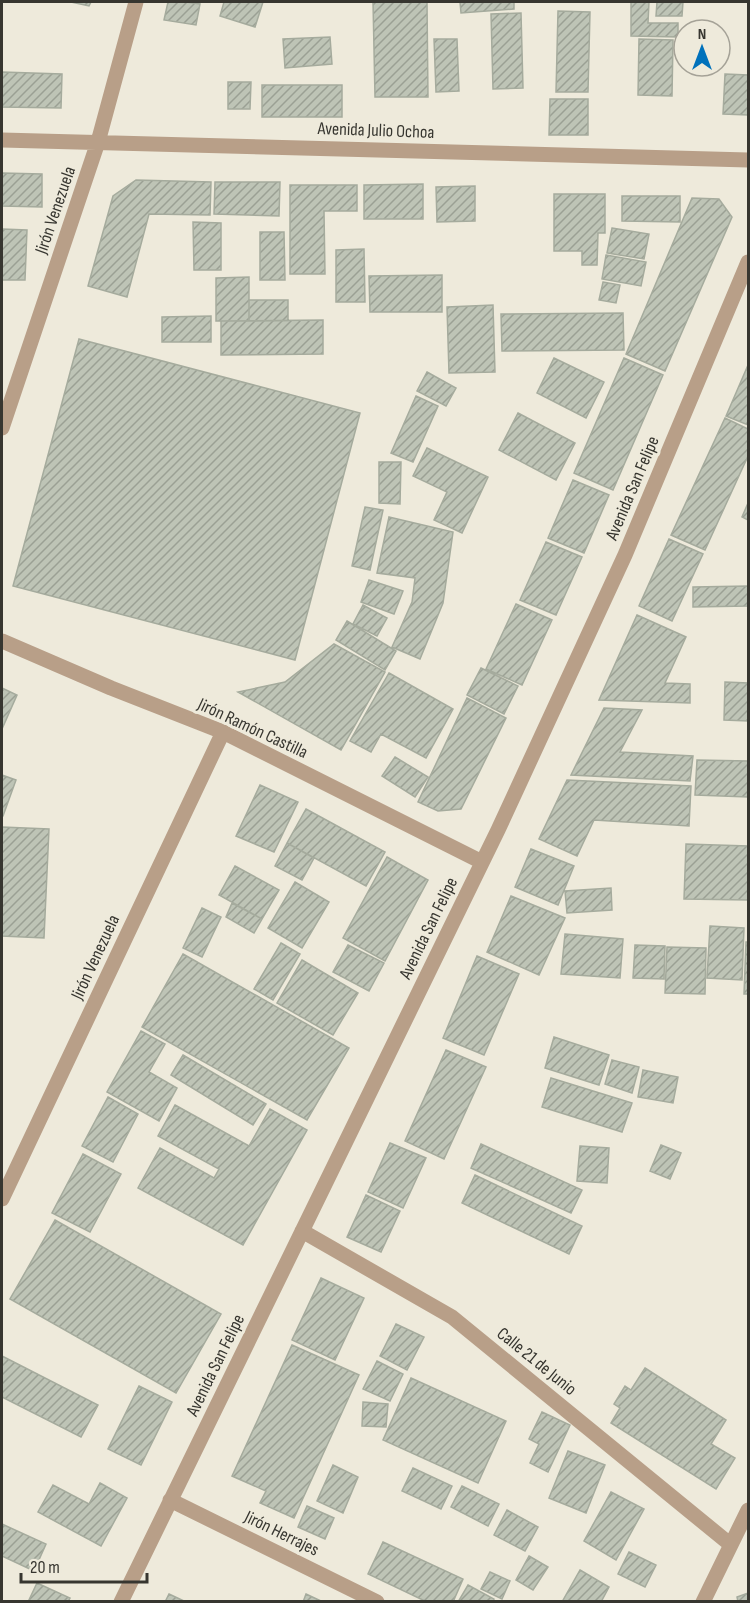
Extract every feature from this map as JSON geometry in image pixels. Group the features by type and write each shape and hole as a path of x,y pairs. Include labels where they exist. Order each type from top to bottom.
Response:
{"street":[{"name":"Jirón Venezuela","path":"2,428 98,142 136,2"},
{"name":"Avenida Julio Ochoa","path":"2,140 748,160"},
{"name":"Avenida San Felipe","path":"121,1602 482,862 625,555 748,262"},
{"name":"Jirón Ramón Castilla","path":"2,641 111,688 223,732 482,862"},
{"name":"Jirón Venezuela","path":"2,1199 223,732"},
{"name":"Calle 21 de Junio","path":"302,1232 452,1317 731,1545"},
{"name":"Jirón Herrajes","path":"170,1500 377,1602"},
{"path":"703,1602 748,1510"}],"building":[{"path":"71,2 91,2 89,6"},
{"path":"168,2 200,4 196,25 164,20"},
{"path":"224,2 263,2 255,27 220,16"},
{"path":"373,2 427,2 428,97 375,97"},
{"path":"460,2 514,2 514,9 461,13"},
{"path":"631,2 649,2 648,23 672,23 672,37 631,36"},
{"path":"657,2 683,2 682,16 656,16"},
{"path":"558,11 590,12 588,92 556,92"},
{"path":"521,13 523,88 493,89 491,14"},
{"path":"330,37 332,64 285,68 283,39"},
{"path":"434,39 457,39 459,91 436,92"},
{"path":"639,39 672,40 672,96 638,95"},
{"path":"2,72 62,74 61,108 2,107"},
{"path":"732,74 748,75 748,115 723,114 725,78 732,78"},
{"path":"228,82 251,82 250,109 228,109"},
{"path":"262,85 342,85 342,117 262,117"},
{"path":"550,99 588,99 588,135 549,135"},
{"path":"2,173 42,174 42,207 2,206"},
{"path":"136,180 211,182 210,215 149,214 127,297 88,286 113,196"},
{"path":"215,182 280,182 279,216 214,214"},
{"path":"423,184 423,219 364,219 364,185"},
{"path":"290,185 357,185 357,211 324,211 325,274 290,274"},
{"path":"475,186 475,221 437,222 436,187"},
{"path":"554,194 605,194 605,233 598,233 597,265 582,265 582,251 554,251"},
{"path":"622,196 680,196 680,222 622,221"},
{"path":"692,198 719,199 732,217 665,371 626,354"},
{"path":"193,222 221,223 221,270 194,270"},
{"path":"612,228 649,234 644,259 607,253"},
{"path":"2,229 27,230 25,280 2,280"},
{"path":"260,232 284,232 285,280 260,280"},
{"path":"364,249 365,302 336,302 336,250"},
{"path":"606,255 646,262 641,286 602,279"},
{"path":"442,275 442,312 370,312 369,276"},
{"path":"249,277 249,321 216,321 216,278"},
{"path":"603,282 620,285 616,303 599,300"},
{"path":"249,300 288,300 288,321 249,321"},
{"path":"493,305 495,372 449,373 447,307"},
{"path":"623,313 624,350 502,351 501,314"},
{"path":"211,316 211,342 162,342 162,317"},
{"path":"323,320 323,354 221,355 221,321"},
{"path":"79,339 360,413 295,660 13,586"},
{"path":"554,358 604,382 586,418 537,393"},
{"path":"624,358 663,375 613,490 574,473"},
{"path":"748,365 748,425 726,416"},
{"path":"427,372 456,388 446,406 417,391"},
{"path":"416,396 438,406 413,462 391,453"},
{"path":"518,413 575,443 556,480 499,450"},
{"path":"725,418 748,429 748,456 705,550 671,535"},
{"path":"427,448 488,477 462,533 434,520 447,492 413,476"},
{"path":"379,462 401,462 400,504 379,503"},
{"path":"573,480 609,495 584,553 548,538"},
{"path":"748,503 748,520 742,517"},
{"path":"365,507 383,510 370,570 352,566"},
{"path":"389,517 453,532 443,603 420,659 392,647 412,602 415,578 377,573"},
{"path":"669,539 703,554 672,621 639,606"},
{"path":"546,542 582,557 556,615 520,600"},
{"path":"369,580 403,591 394,614 361,602"},
{"path":"748,586 748,606 693,607 693,587"},
{"path":"516,604 552,620 522,685 486,669"},
{"path":"363,605 387,618 377,636 353,624"},
{"path":"637,615 686,637 665,683 690,684 690,703 599,700"},
{"path":"347,621 396,651 385,670 336,640"},
{"path":"334,644 385,672 341,750 238,692 285,682"},
{"path":"481,668 518,686 504,714 467,695"},
{"path":"389,673 453,709 426,758 381,734 371,752 350,741"},
{"path":"725,682 748,683 748,721 724,720"},
{"path":"2,688 17,695 2,729"},
{"path":"467,698 506,718 461,809 438,811 418,802"},
{"path":"604,708 642,710 620,752 693,756 690,781 571,775"},
{"path":"395,757 428,777 415,797 382,776"},
{"path":"697,760 748,761 748,797 695,795"},
{"path":"2,775 16,780 3,816 2,816"},
{"path":"567,780 691,786 689,826 594,820 577,856 539,839"},
{"path":"260,785 298,802 274,852 236,836"},
{"path":"306,809 385,852 366,886 287,843"},
{"path":"2,827 49,829 44,938 2,936"},
{"path":"287,843 314,858 302,880 275,866"},
{"path":"686,844 748,846 748,900 684,899"},
{"path":"531,849 574,866 558,905 515,887"},
{"path":"387,857 428,880 385,961 343,938"},
{"path":"235,866 279,890 262,919 219,895"},
{"path":"295,882 329,902 302,948 268,928"},
{"path":"611,888 612,910 567,913 565,891"},
{"path":"511,896 565,918 539,975 487,952"},
{"path":"232,903 262,919 254,933 226,917"},
{"path":"202,908 221,917 202,957 183,948"},
{"path":"710,926 744,928 742,980 707,978"},
{"path":"565,934 623,939 620,978 561,974"},
{"path":"746,942 748,942 748,994 744,994"},
{"path":"281,943 300,954 273,1000 254,989"},
{"path":"348,945 384,963 369,991 333,972"},
{"path":"635,945 665,946 664,979 633,978"},
{"path":"667,947 706,948 705,994 665,993"},
{"path":"183,954 349,1048 307,1120 142,1027"},
{"path":"477,956 519,974 484,1055 443,1038"},
{"path":"302,960 358,993 333,1035 277,1003"},
{"path":"141,1031 165,1044 149,1072 177,1088 159,1121 107,1092"},
{"path":"554,1037 609,1055 599,1085 545,1068"},
{"path":"446,1050 486,1067 444,1159 405,1141"},
{"path":"183,1055 266,1104 253,1125 171,1075"},
{"path":"612,1060 639,1067 632,1093 605,1084"},
{"path":"643,1070 678,1077 673,1103 638,1097"},
{"path":"551,1078 632,1103 622,1132 542,1107"},
{"path":"108,1097 138,1114 113,1162 82,1146"},
{"path":"175,1105 249,1146 270,1109 307,1130 243,1245 138,1188 160,1148 214,1178 219,1169 158,1136"},
{"path":"390,1143 426,1158 403,1208 368,1192"},
{"path":"481,1144 582,1190 571,1213 471,1168"},
{"path":"661,1145 681,1153 670,1179 650,1171"},
{"path":"580,1146 609,1148 607,1183 577,1181"},
{"path":"83,1154 121,1174 90,1232 52,1213"},
{"path":"475,1175 582,1226 569,1254 462,1203"},
{"path":"366,1195 400,1211 381,1252 347,1237"},
{"path":"55,1220 221,1314 176,1393 10,1299"},
{"path":"321,1278 364,1298 335,1360 292,1340"},
{"path":"396,1324 424,1337 407,1370 380,1356"},
{"path":"292,1345 359,1375 294,1518 260,1503 266,1491 232,1476"},
{"path":"2,1356 98,1405 81,1437 2,1397"},
{"path":"377,1361 403,1374 390,1401 363,1389"},
{"path":"645,1368 726,1420 711,1444 735,1458 716,1489 611,1423 620,1408 614,1404 625,1386 631,1390"},
{"path":"411,1378 506,1421 478,1483 383,1440"},
{"path":"139,1386 172,1402 141,1465 108,1449"},
{"path":"363,1402 388,1404 386,1427 362,1426"},
{"path":"542,1412 570,1425 548,1472 530,1463 539,1444 529,1439"},
{"path":"568,1451 605,1465 586,1513 549,1498"},
{"path":"333,1465 358,1477 343,1513 317,1501"},
{"path":"413,1468 452,1486 441,1509 402,1491"},
{"path":"100,1483 127,1498 101,1546 38,1512 53,1485 89,1504"},
{"path":"462,1486 499,1504 488,1526 451,1507"},
{"path":"611,1492 644,1509 616,1560 584,1541"},
{"path":"307,1506 334,1518 325,1539 298,1527"},
{"path":"507,1510 538,1527 525,1551 494,1535"},
{"path":"2,1524 46,1544 34,1571 2,1556"},
{"path":"383,1542 463,1579 453,1602 427,1602 368,1574"},
{"path":"629,1552 656,1565 645,1587 618,1574"},
{"path":"529,1556 548,1567 533,1590 516,1580"},
{"path":"580,1570 609,1587 601,1602 562,1602"},
{"path":"490,1572 510,1581 502,1599 481,1589"},
{"path":"37,1583 70,1598 68,1602 28,1602"},
{"path":"468,1585 494,1599 493,1602 458,1602"},
{"path":"748,1593 748,1602 738,1602 737,1597"},
{"path":"169,1594 186,1602 165,1602"},
{"path":"306,1594 323,1602 303,1602"}]}
